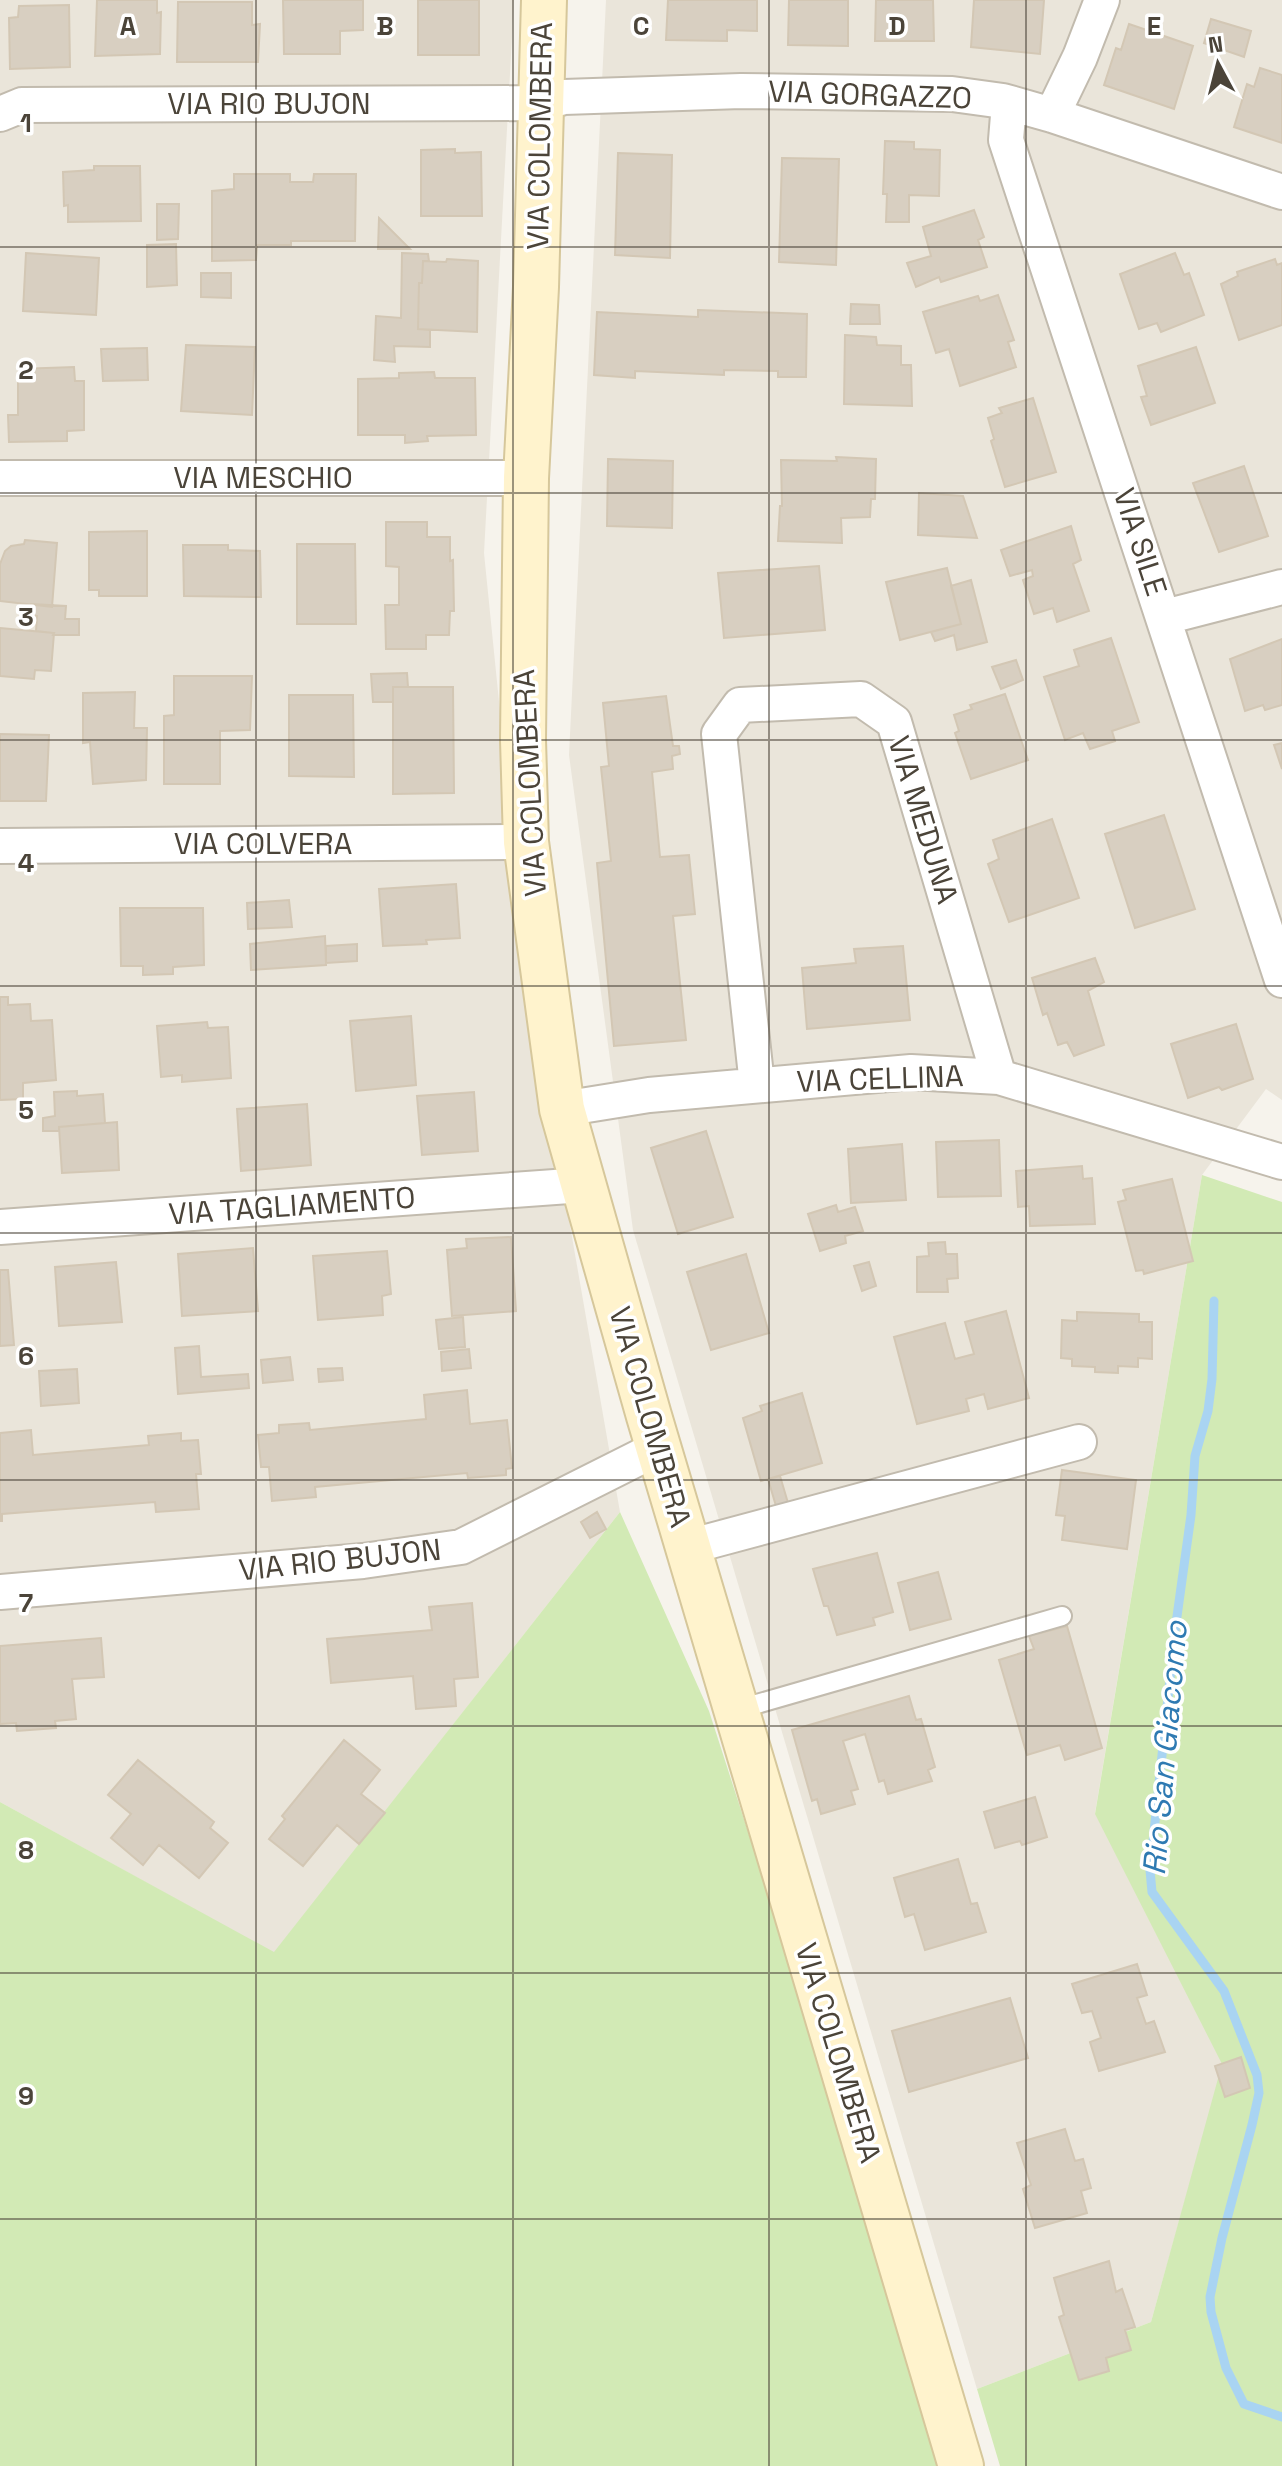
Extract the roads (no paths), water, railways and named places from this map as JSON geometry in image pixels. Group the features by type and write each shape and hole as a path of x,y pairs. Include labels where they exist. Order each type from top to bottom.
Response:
{"street":[{"name":"VIA COLOMBERA","path":"544,0 536,287 526,478 523,740 526,842 562,1109 658,1448 961,2466"},
{"path":"1052,115 1080,57 1102,0"},
{"name":"VIA GORGAZZO","path":"541,103 564,97 741,91 952,94 1009,103 1052,115 1282,192"},
{"name":"VIA RIO BUJON","path":"0,114 22,105 541,103"},
{"name":"VIA SILE","path":"1009,103 1006,140 1282,980"},
{"name":"VIA MESCHIO","path":"0,478 526,478"},
{"path":"1165,617 1282,587"},
{"name":"VIA MEDUNA","path":"757,1085 719,734 740,705 861,699 894,722 999,1077"},
{"name":"VIA COLVERA","path":"0,846 526,842"},
{"name":"VIA CELLINA","path":"562,1109 649,1095 911,1072 999,1077 1282,1162"},
{"name":"VIA TAGLIAMENTO","path":"0,1227 583,1185"},
{"name":"VIA COLOMBERA","path":"688,1547 1079,1442"},
{"name":"VIA RIO BUJON","path":"0,1592 363,1561 461,1547 658,1448"}],"lane":[{"path":"736,1710 1062,1616"}],"waterway":[{"name":"Rio San Giacomo","path":"1214,1301 1212,1379 1208,1411 1195,1456 1150,1870 1152,1892 1224,1991 1257,2075 1259,2093 1222,2238 1210,2297 1211,2312 1226,2368 1244,2404 1282,2417"}]}
